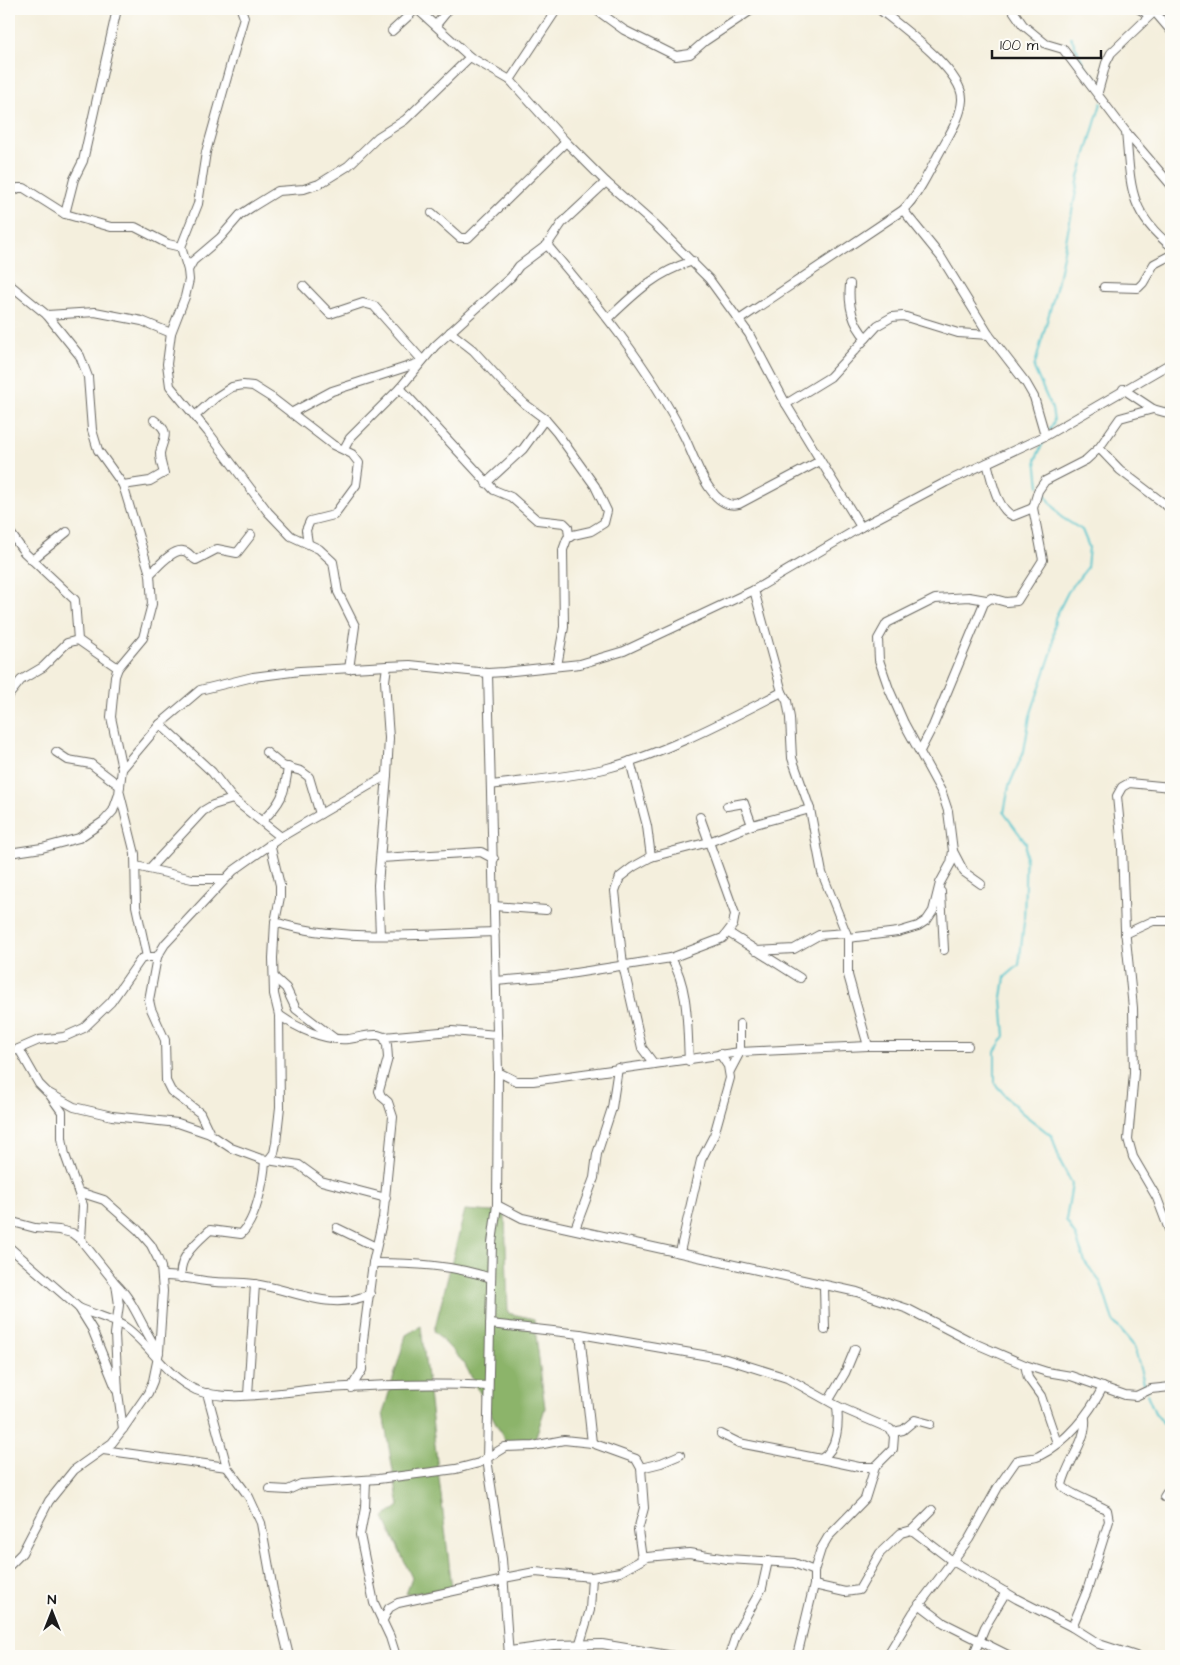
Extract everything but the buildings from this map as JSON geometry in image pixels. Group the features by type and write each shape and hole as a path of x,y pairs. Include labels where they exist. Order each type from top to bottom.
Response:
{"street":[{"path":"65,214 74,179 83,161 117,9"},
{"path":"241,9 244,17 206,152 198,204 180,247 188,270 188,289 171,332 167,364 170,386 268,512 291,536 327,554 333,562 340,598 353,620 355,634 349,669"},
{"path":"392,31 416,9 470,57 510,80 566,142 606,182 693,261 750,334 786,404 861,527"},
{"path":"436,25 449,9"},
{"path":"510,80 557,9"},
{"path":"595,9 624,30 681,57 690,54 705,41 753,9"},
{"path":"739,320 903,210 915,196 959,116 963,98 960,85 937,58 879,9"},
{"path":"1012,9 1023,25 1046,44 1064,49 1098,92 1101,100 1171,186"},
{"path":"1139,9 1154,12 1171,31"},
{"path":"1098,92 1108,58 1154,12"},
{"path":"188,270 202,252 220,238 240,215 252,207 278,192 304,189 319,184 348,166 378,137 405,120 470,57"},
{"path":"1126,132 1129,182 1134,199 1143,216 1171,246"},
{"path":"432,213 460,238 468,238 566,142"},
{"path":"344,449 350,438 372,413 400,388 421,361 511,277 519,266 547,245 562,223 606,182"},
{"path":"9,194 18,188 24,188 65,214 111,226 135,227 164,243 180,247"},
{"path":"903,210 945,263 989,335 1026,383 1034,397 1044,436"},
{"path":"547,245 609,318 656,387 684,435 708,487 717,498 730,506 739,504 820,461"},
{"path":"1104,287 1138,288 1144,283 1154,264 1171,255"},
{"path":"609,318 645,283 676,266 693,261"},
{"path":"9,284 47,315 73,345 84,364 88,377 92,430 98,450 123,484 150,574 152,604 143,638 118,668 113,688 111,717 122,769 120,790 113,811 104,821 79,838 42,848 9,853"},
{"path":"850,284 848,299 855,323 866,338"},
{"path":"304,286 330,314 363,303 374,306 421,361"},
{"path":"47,315 95,312 142,321 171,332"},
{"path":"786,404 830,377 866,338 883,322 892,317 904,316 950,332 968,335 989,335"},
{"path":"450,332 473,350 525,404 546,419 595,486 607,511 604,523 591,531 569,537"},
{"path":"291,413 332,391 421,361"},
{"path":"122,769 160,724 200,690 253,677 300,671 387,666 427,666 488,673 580,664 624,651 754,590 861,527 987,462 1044,436 1171,363"},
{"path":"195,416 215,398 232,387 253,386 333,444 344,449 359,463 356,485 334,515 310,521 306,530 308,543"},
{"path":"400,388 494,490 511,497 537,520 564,523 568,527 569,537 563,550 562,560 564,627 557,666"},
{"path":"1123,389 1153,409 1171,414"},
{"path":"756,951 794,949 819,936 898,932 918,926 927,920 933,911 940,883 951,863 953,851 948,811 942,793 904,723 879,660 878,639 891,620 935,599 969,597 986,600 991,598 1017,601 1042,562 1043,553 1033,508 1038,491 1045,481 1080,465 1099,448 1120,418 1131,413 1153,409"},
{"path":"486,483 523,449 546,419"},
{"path":"123,484 150,480 164,473 160,456 166,440 165,433 161,425 154,420"},
{"path":"1099,448 1120,470 1171,509"},
{"path":"987,462 998,498 1006,513 1013,516 1033,508"},
{"path":"9,531 32,560 76,600 78,640"},
{"path":"32,560 67,532"},
{"path":"150,574 170,556 181,551 186,552 196,560 217,549 237,553 251,535"},
{"path":"754,590 782,692 787,701 790,718 792,758 810,809 822,873 847,936 848,975 868,1046"},
{"path":"920,750 933,726 986,600"},
{"path":"78,640 118,668"},
{"path":"9,695 22,680 43,667 67,643 78,640"},
{"path":"380,935 378,885 389,738 385,681 387,666"},
{"path":"488,673 498,1072 497,1205 487,1386 487,1459 504,1579 510,1654 580,1643 602,1644 674,1656"},
{"path":"491,786 604,769 630,761 708,729 782,692"},
{"path":"160,724 212,772 233,799 281,837"},
{"path":"56,752 68,760 91,764 120,790 131,833 136,866 134,882 136,906 147,956"},
{"path":"266,752 288,767 301,771 309,777 320,814"},
{"path":"630,761 647,826 651,857"},
{"path":"262,821 283,796 288,767"},
{"path":"210,1134 200,1113 171,1091 166,1081 166,1040 151,1009 149,1000 157,956 165,944 224,879 270,844 387,775"},
{"path":"1171,787 1129,783 1122,787 1117,796 1122,848 1125,934 1133,1008 1134,1054 1128,1139 1133,1157 1157,1198 1171,1235"},
{"path":"149,868 203,811 213,805 233,799"},
{"path":"727,806 744,803 752,824"},
{"path":"654,1064 642,1048 623,965 615,890 620,877 626,871 651,857 709,842 752,824 810,809"},
{"path":"496,981 556,976 671,958 723,938 729,933 735,914 700,817"},
{"path":"181,1278 180,1268 182,1260 210,1230 241,1234 245,1230 259,1200 267,1161 276,1144 280,1107 278,1015 274,994 274,922 280,897 280,885 270,844"},
{"path":"953,851 964,872 981,884"},
{"path":"381,858 476,852 483,853 494,859"},
{"path":"136,866 185,878 224,879"},
{"path":"940,883 944,950"},
{"path":"494,906 546,910"},
{"path":"1125,934 1153,922 1171,921"},
{"path":"274,922 299,930 380,935 495,932"},
{"path":"729,933 800,978"},
{"path":"9,1053 48,1038 75,1033 84,1028 111,1002 136,965 147,956 157,956"},
{"path":"671,958 680,973 685,1004 689,1060"},
{"path":"274,977 286,988 296,1009 335,1038"},
{"path":"278,1015 294,1026 335,1038 347,1039 371,1034 384,1037 452,1031 497,1035"},
{"path":"680,1252 701,1160 714,1135 730,1078 730,1071 740,1052 740,1024"},
{"path":"350,1388 362,1373 362,1340 373,1262 386,1198 394,1117 388,1102 380,1096 379,1091 388,1058 384,1037"},
{"path":"498,1072 516,1081 533,1081 740,1052 868,1046 968,1046"},
{"path":"19,1049 35,1080 62,1112 64,1155 79,1192 84,1216 81,1240"},
{"path":"720,1054 730,1071"},
{"path":"575,1229 594,1178 598,1154 612,1108 618,1068"},
{"path":"47,1092 74,1107 94,1113 178,1122 210,1134 231,1148 267,1161 299,1165 321,1181 386,1198"},
{"path":"9,1566 22,1553 49,1501 74,1470 103,1450 123,1429 148,1393 160,1352 163,1309 162,1276 161,1267 151,1245 138,1230 104,1200 79,1192"},
{"path":"497,1205 522,1218 857,1292 908,1309 974,1343 1025,1365 1047,1372 1071,1376 1125,1395 1136,1396 1157,1388 1171,1387"},
{"path":"9,1221 36,1228 72,1233 81,1240 124,1292 150,1340 160,1352"},
{"path":"337,1228 376,1247"},
{"path":"9,1248 80,1308 129,1330 157,1360 194,1389 206,1393 248,1395 350,1388 453,1384 487,1386"},
{"path":"373,1262 412,1263 464,1268 492,1278"},
{"path":"162,1276 255,1284 323,1301 344,1302 359,1299 370,1294"},
{"path":"116,1284 118,1305 116,1323 118,1393 123,1429"},
{"path":"248,1395 255,1284"},
{"path":"824,1285 826,1330"},
{"path":"80,1308 92,1329 118,1393"},
{"path":"490,1324 580,1334 726,1358 787,1378 837,1406 881,1423 893,1432 903,1430 915,1420 930,1424"},
{"path":"580,1334 592,1443"},
{"path":"829,1400 845,1373 855,1349"},
{"path":"1025,1365 1028,1378 1041,1396 1057,1443"},
{"path":"887,1656 919,1604 969,1539 998,1487 1016,1461 1039,1456 1057,1443 1085,1419 1104,1387"},
{"path":"206,1393 227,1467 249,1497 261,1524 273,1590 289,1656"},
{"path":"820,1458 827,1455 836,1438 837,1406"},
{"path":"1072,1627 1087,1591 1109,1521 1107,1510 1088,1499 1067,1492 1062,1485 1071,1459 1083,1437 1085,1419"},
{"path":"797,1656 814,1585 814,1572 821,1549 828,1537 868,1494 875,1467 893,1449 893,1432"},
{"path":"721,1434 738,1443 859,1467 875,1467"},
{"path":"270,1489 288,1490 301,1484 366,1480 456,1469 487,1459 505,1447 533,1446 564,1440 592,1443 636,1459 641,1468 644,1508 638,1530 642,1559"},
{"path":"103,1450 227,1467"},
{"path":"641,1468 662,1463 680,1455"},
{"path":"366,1480 365,1508 360,1535 374,1603 396,1656"},
{"path":"1164,1497 1171,1486"},
{"path":"814,1585 845,1592 859,1590 880,1553 901,1533 912,1530 932,1510"},
{"path":"912,1530 951,1560 1006,1592 1107,1646 1136,1656"},
{"path":"382,1622 389,1608 398,1603 535,1572 592,1577 620,1572 642,1559 666,1554 689,1553 727,1559 794,1563 814,1572"},
{"path":"729,1656 737,1632 762,1588 768,1561"},
{"path":"580,1643 590,1610 592,1577"},
{"path":"973,1656 1006,1592"},
{"path":"919,1604 944,1623 1010,1656"},
{"path":"1106,1656 1107,1646"}],"green space":[{"path":"465,1210 505,1213 508,1313 534,1319 545,1408 535,1440 508,1446 464,1363 434,1331"},
{"path":"421,1326 452,1588 406,1594 412,1578 384,1518 399,1506 383,1413 406,1335"}],"waterway":[{"path":"1071,37 1085,67 1098,80"},
{"path":"1050,430 1054,421 1052,409 1034,368 1057,285 1079,177 1101,103"},
{"path":"1039,486 1036,459 1044,440"},
{"path":"1042,490 1061,517 1082,530 1089,547 1087,568 1068,592 1055,618 1052,651 1030,716 1024,751 1009,786 1004,813 1026,843 1024,922 1019,965 1005,977 1002,998 1005,1036 995,1051 995,1084 1021,1112 1052,1136 1060,1161 1072,1184 1066,1220 1076,1237 1085,1262 1101,1283 1113,1321 1134,1346 1146,1390"},
{"path":"1147,1394 1155,1413 1171,1432"}]}
